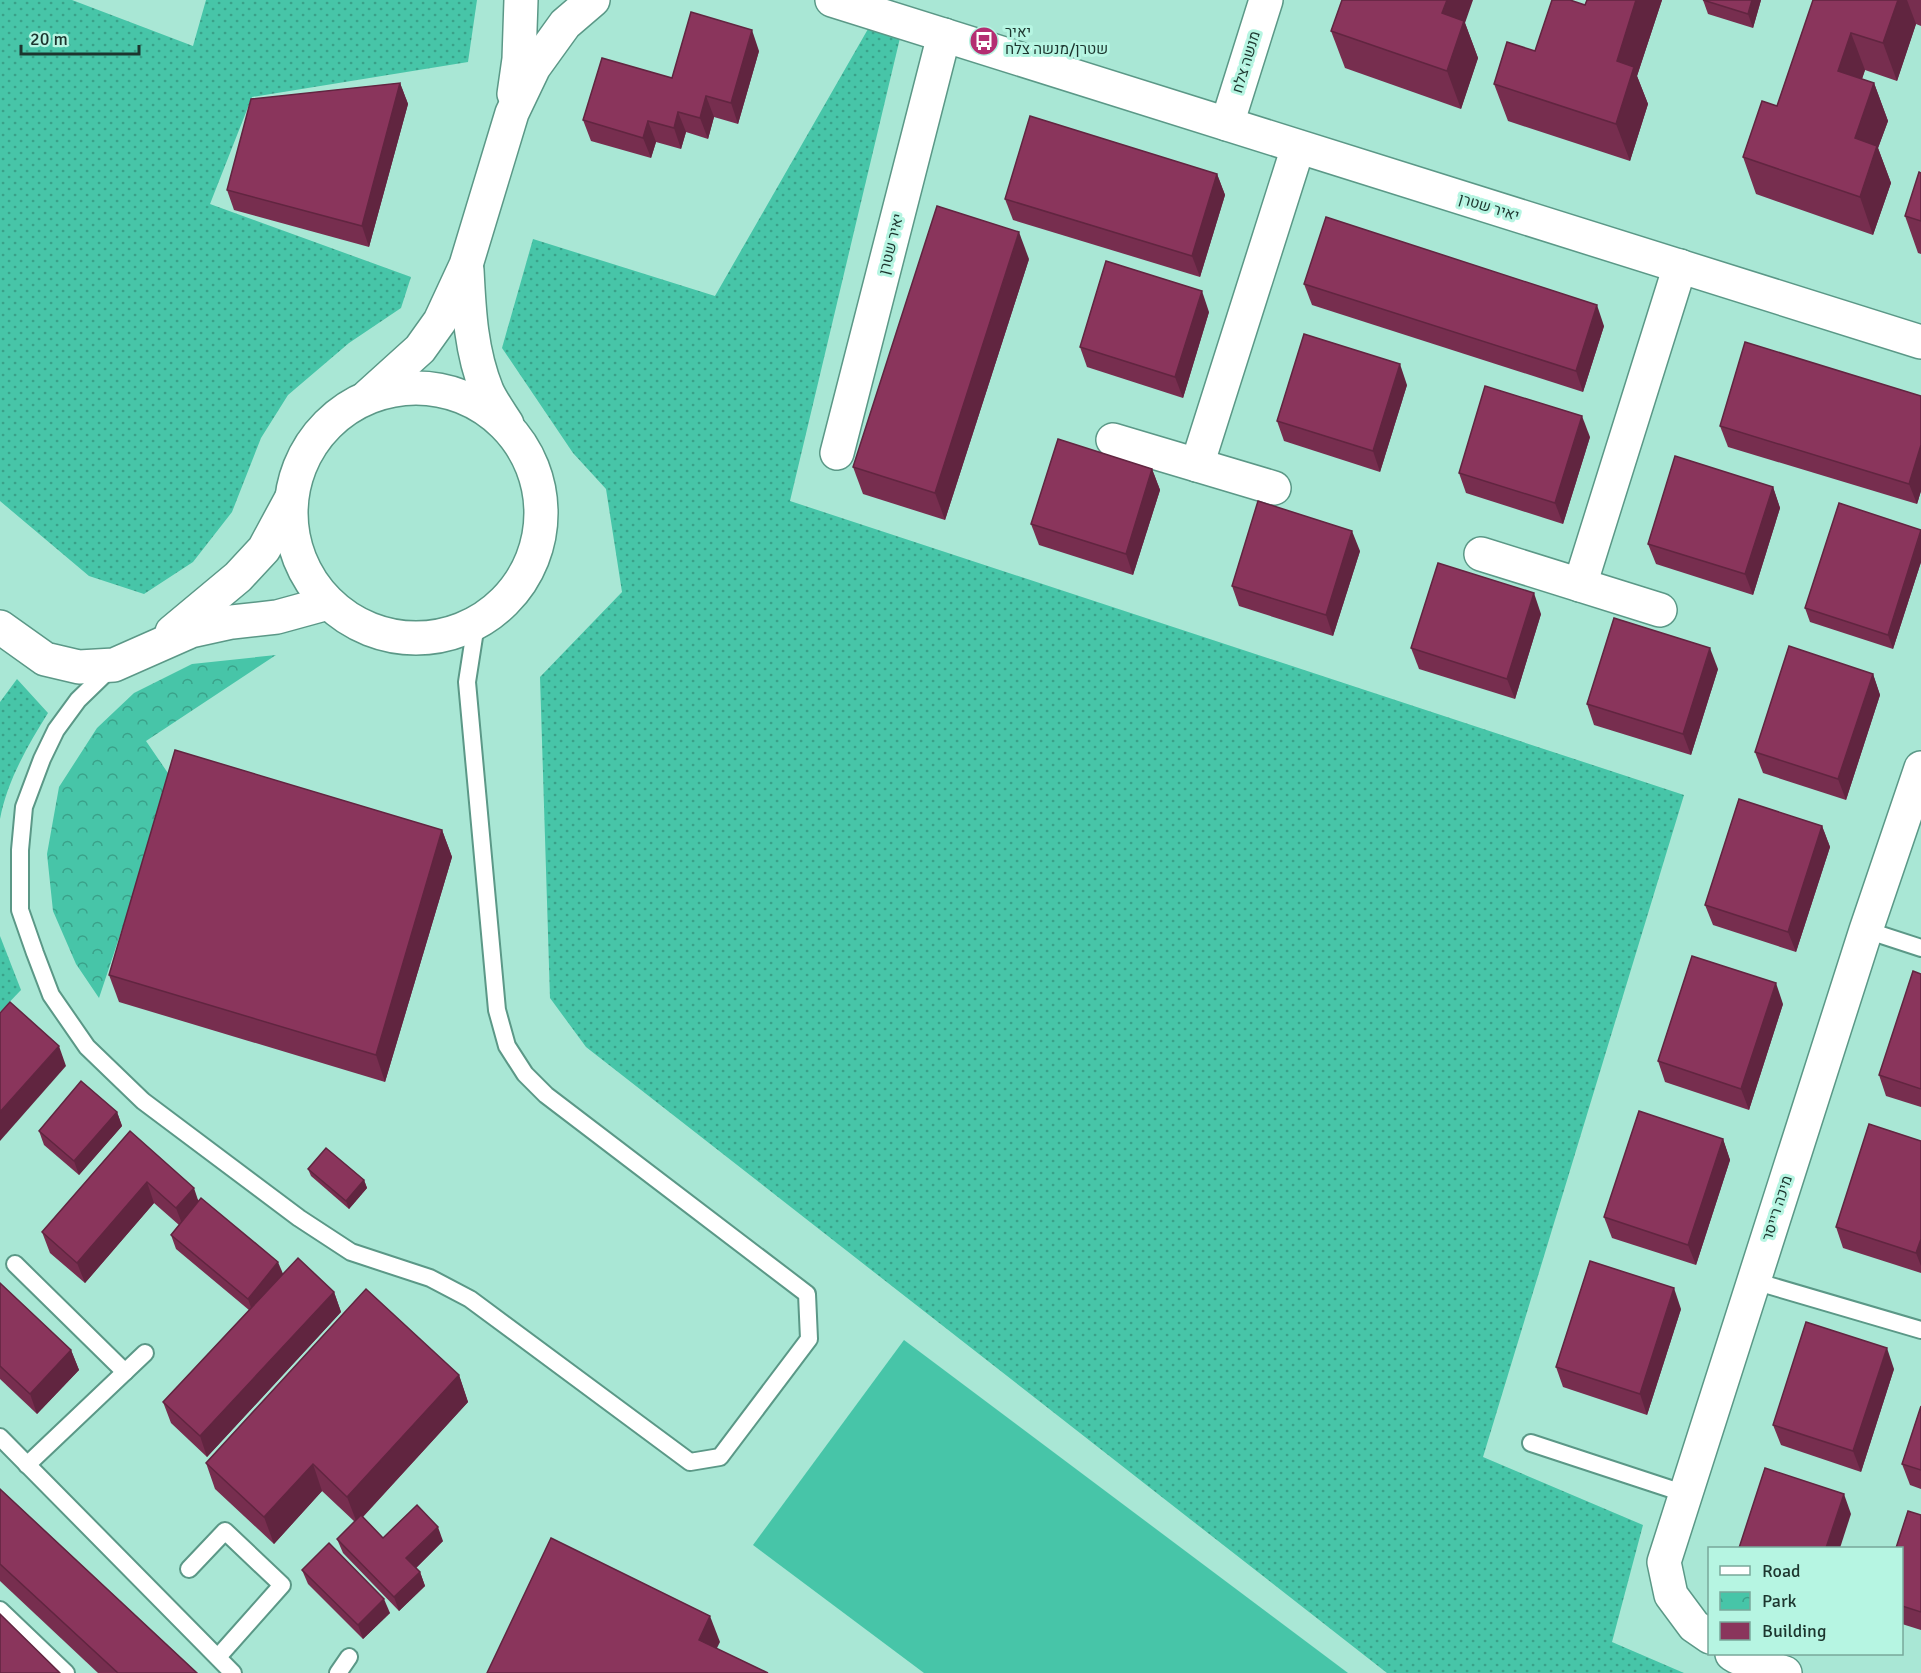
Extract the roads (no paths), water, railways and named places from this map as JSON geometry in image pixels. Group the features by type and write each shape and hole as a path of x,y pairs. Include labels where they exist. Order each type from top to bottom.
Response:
{"street":[{"path":"512,113 519,59 521,0"},
{"path":"152,648 238,577 264,549 291,499 304,455 332,419 368,396 420,349 440,321 466,265 512,113 534,67 565,24 593,0"},
{"name":"יאיר שטרן","path":"832,0 1921,342"},
{"name":"מנשה צלח","path":"1227,124 1266,0"},
{"name":"יאיר שטרן","path":"837,453 944,35"},
{"path":"1197,465 1298,147"},
{"path":"291,499 298,556 327,603 368,630 411,639 440,637 476,624 498,608 532,563 537,547 541,503 536,474 488,393 478,364 470,322 466,265"},
{"path":"1580,585 1680,266"},
{"path":"368,396 388,390 430,387 459,395 510,429"},
{"path":"1113,440 1274,488"},
{"path":"1481,554 1660,610"},
{"path":"0,627 45,660 79,667 114,665 191,631 232,622 276,617 327,603"},
{"name":"מיכה רייסר","path":"1708,1636 1694,1626 1671,1595 1664,1562 1866,930 1921,768"},
{"path":"1734,1655 1785,1673"}],"lane":[{"path":"114,665 78,700 56,730 24,807 20,850 20,909 27,932 51,994 87,1047 143,1101 308,1224 351,1252 430,1278 470,1299 690,1462 720,1457 809,1339 807,1294 546,1095 525,1074 507,1046 497,1010 467,682 476,624"},
{"path":"1866,930 1921,948"},
{"path":"15,1264 125,1372"},
{"path":"1754,1281 1921,1330"},
{"path":"27,1465 145,1353"},
{"path":"0,1437 233,1673"},
{"path":"1531,1443 1686,1494"},
{"path":"189,1569 225,1531 282,1586 218,1657"},
{"path":"0,1610 66,1673"},
{"path":"338,1673 349,1657"}],"place":[{"name":"יאיר שטרן/מנשה צלח","path":"984,41"}]}
